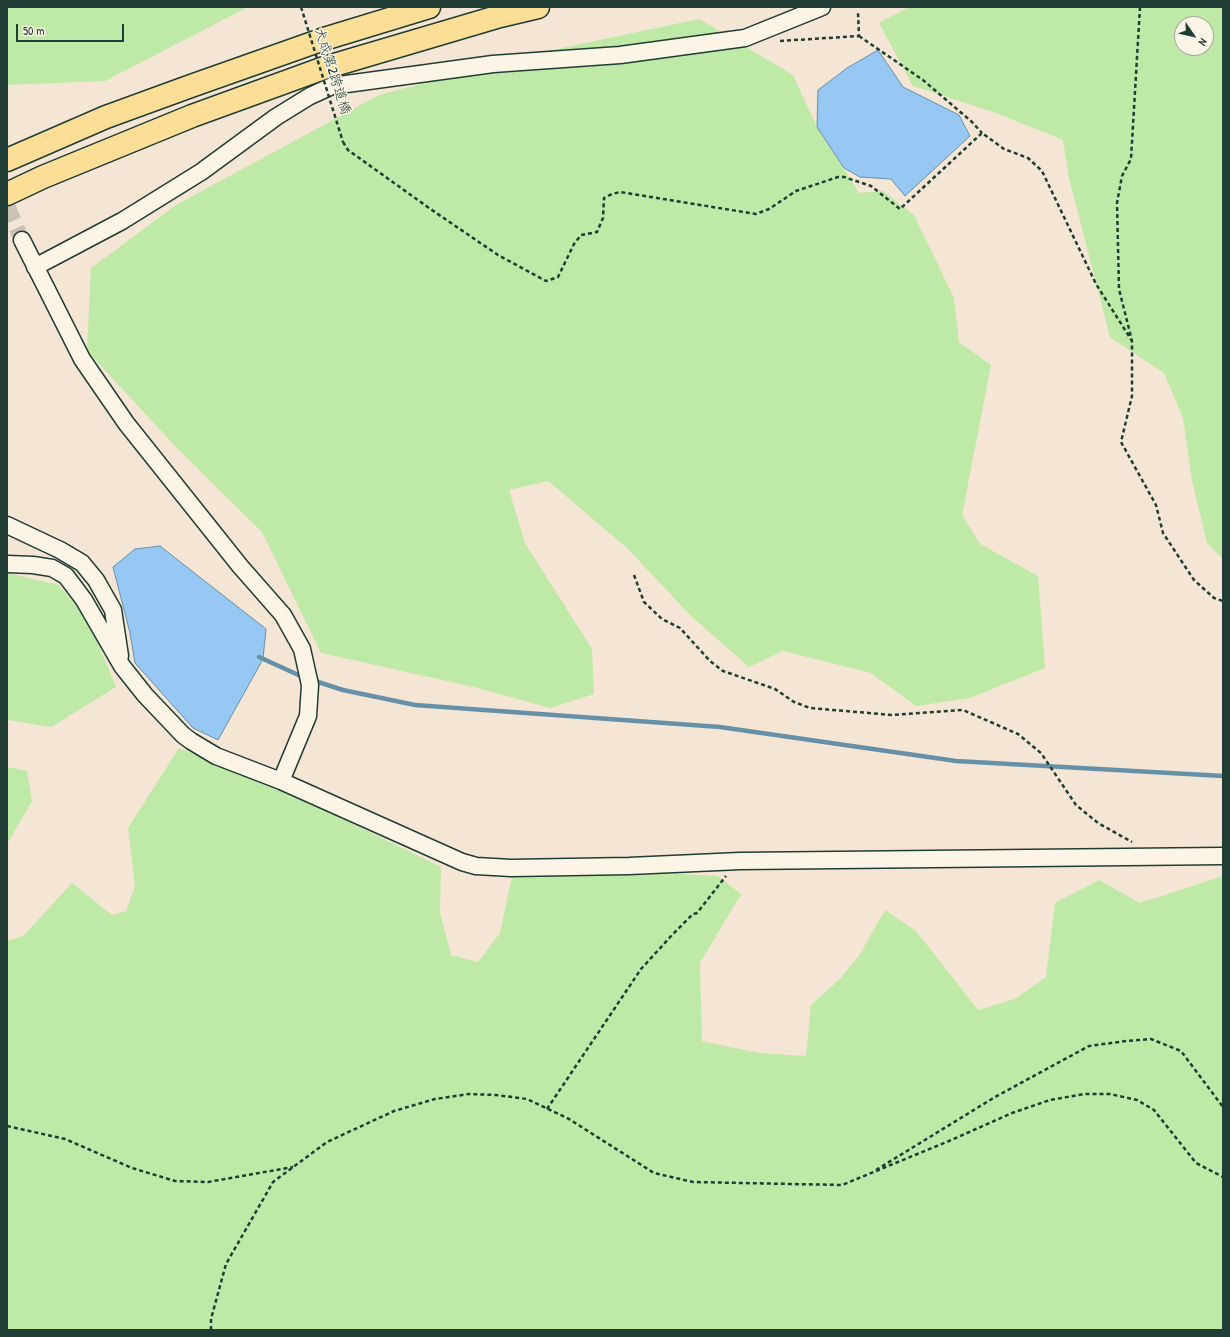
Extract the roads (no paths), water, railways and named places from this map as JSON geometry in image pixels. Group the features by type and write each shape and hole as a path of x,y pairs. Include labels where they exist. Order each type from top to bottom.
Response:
{"highway":[{"path":"7,160 106,117 163,96 324,39 429,7"},
{"path":"7,194 43,177 192,116 317,70 500,16 538,7"}],"street":[{"path":"35,267 122,221 200,172 276,117 310,96 332,86 494,64 620,55 746,38 822,7"},
{"path":"22,240 82,359 126,423 240,566 283,615 302,649 310,685 308,716 281,781"},
{"path":"7,525 66,553 82,563 96,580 112,610 122,666"},
{"path":"7,564 33,565 52,568 66,576 84,600 122,666 145,695 183,735 192,741 216,756 281,781 462,862 476,866 511,868 629,866 740,861 1223,856"}],"water":[{"path":"878,50 903,87 959,115 970,136 905,196 891,179 860,177 844,168 817,127 818,90 847,68"},
{"path":"160,546 266,629 263,659 218,740 193,728 135,663 130,633 113,567 135,549"}],"waterway":[{"path":"259,657 305,678"},
{"path":"312,680 343,690 415,705 720,727 956,761 1223,776"}],"tunnel":[{"path":"7,206 22,240"}]}
